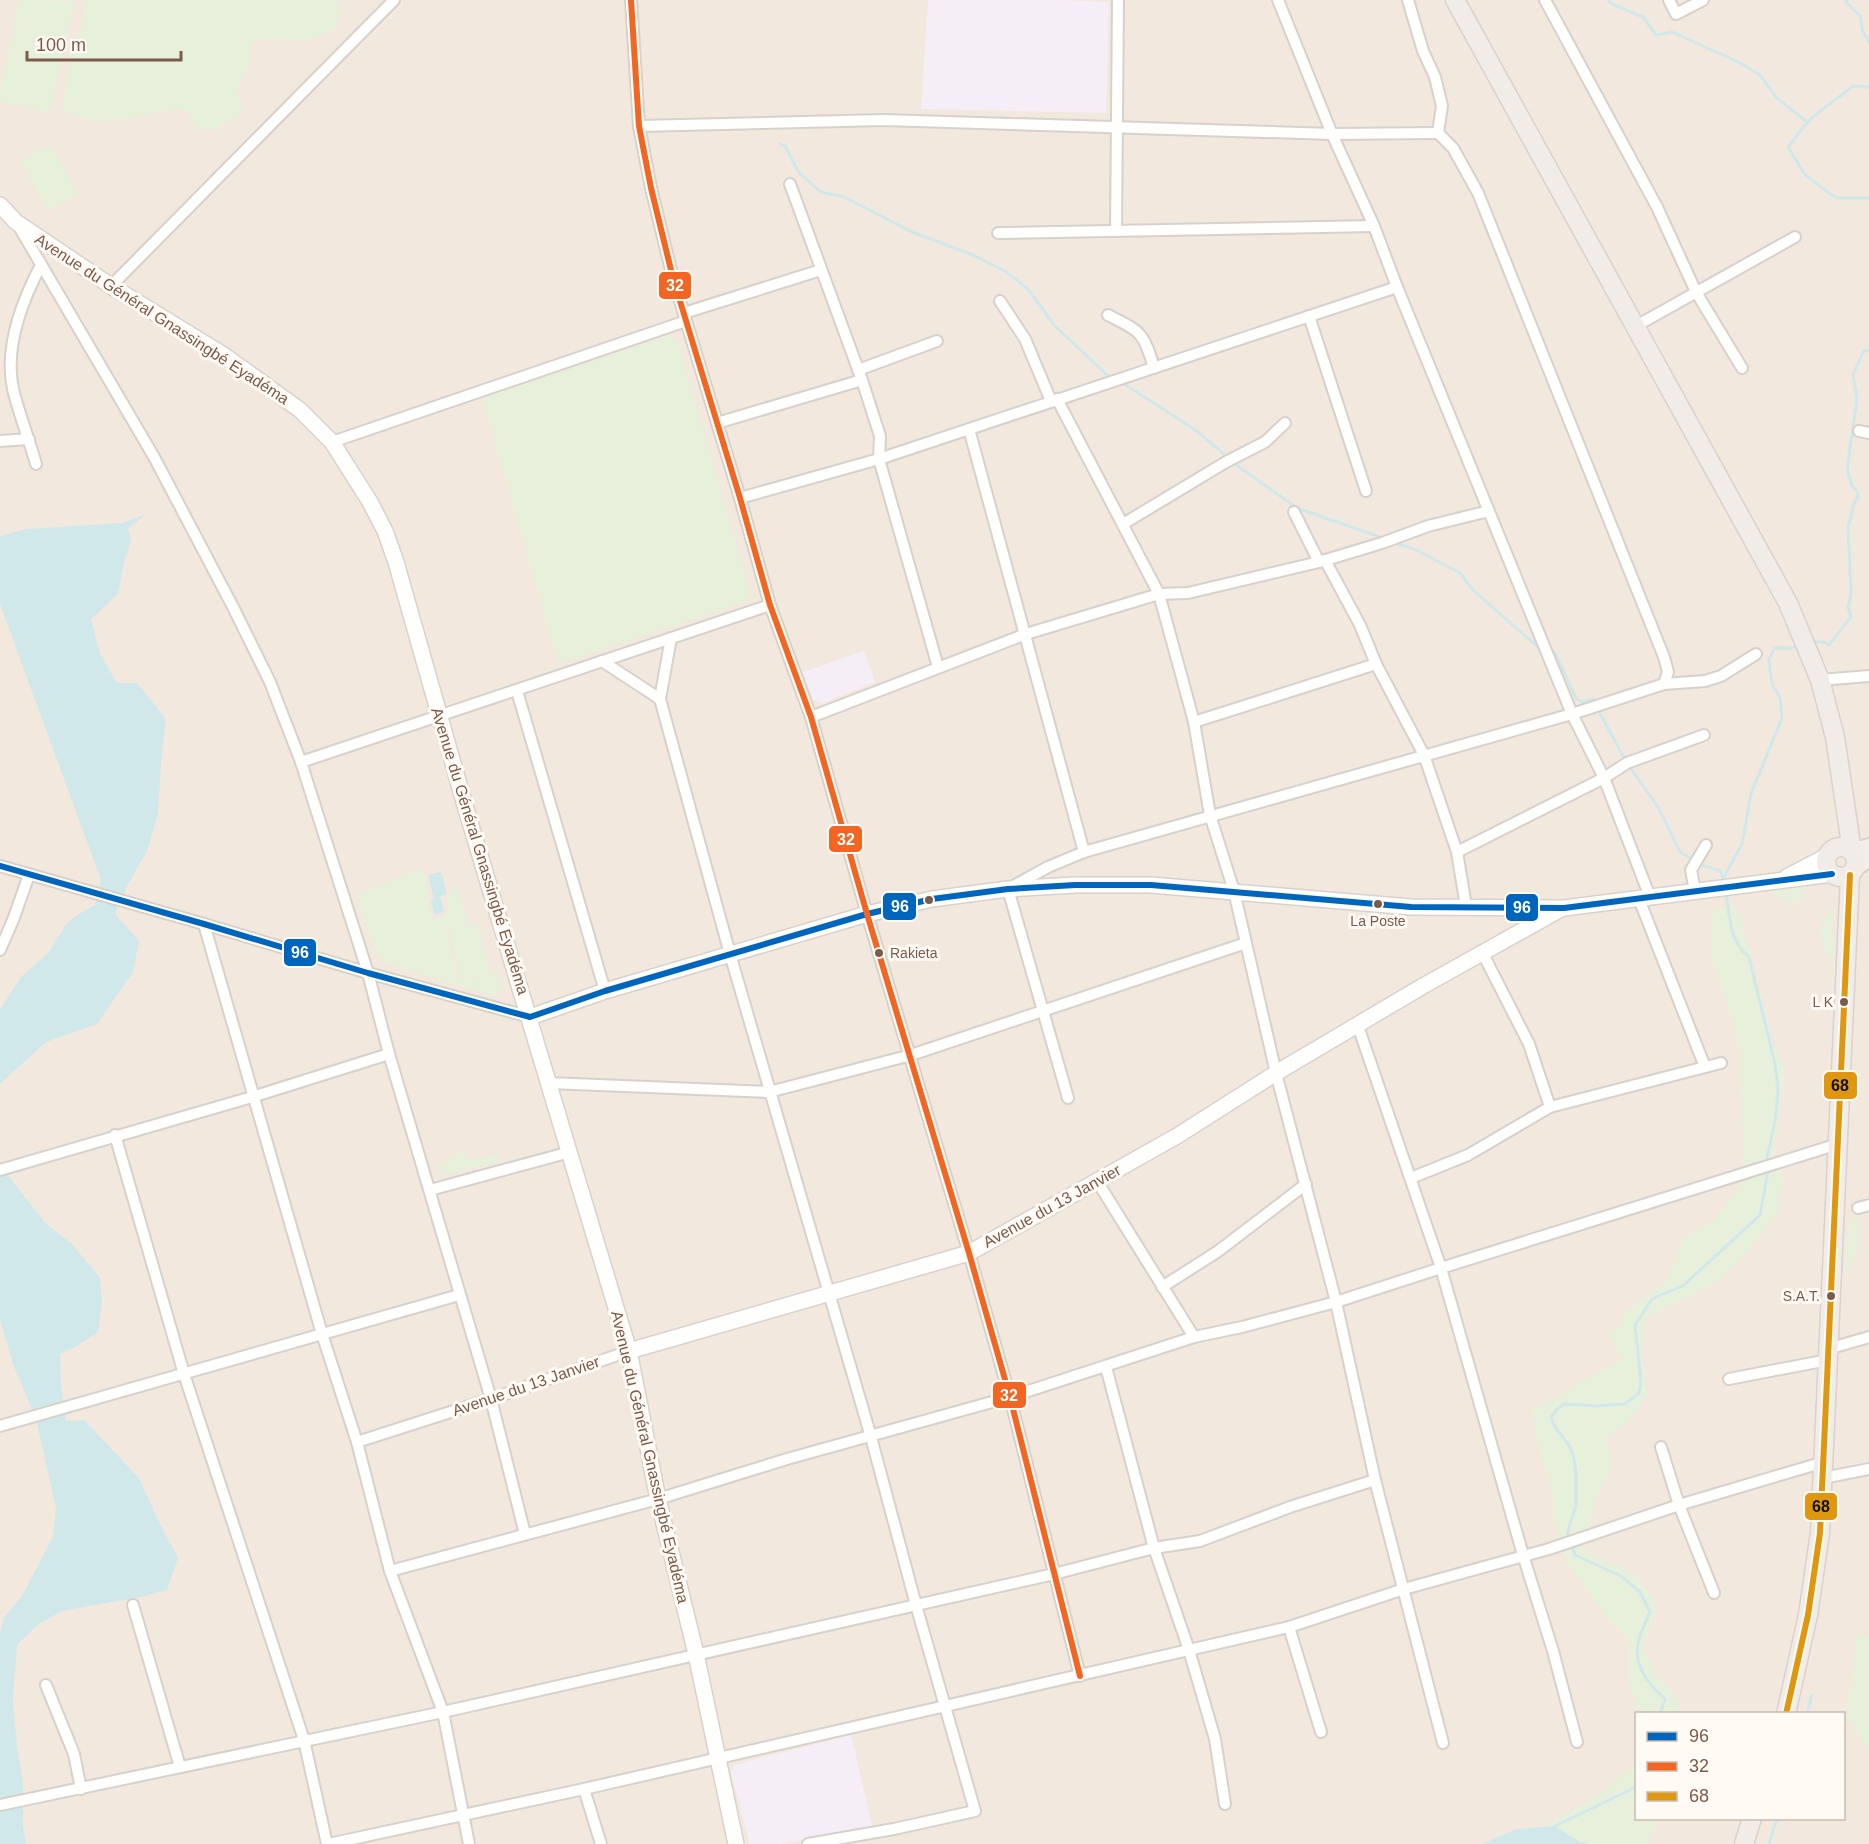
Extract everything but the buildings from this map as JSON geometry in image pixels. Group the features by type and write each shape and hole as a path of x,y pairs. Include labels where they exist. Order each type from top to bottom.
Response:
{"highway":[{"path":"1455,0 1776,578 1820,680 1835,737 1843,783 1848,860 1824,1470 1820,1533 1813,1583 1786,1712"},
{"path":"1744,1844 1751,1820"}],"main road":[{"name":"Avenue du Général Gnassingbé Eyadéma","path":"0,205 16,222 111,286 225,356 300,410 332,442 370,502 385,531 629,1351 658,1499 696,1654 736,1844"},
{"path":"530,1017 605,991 867,914 932,899 1008,889 1075,885 1151,885 1412,907 1564,908 1781,879 1848,860"},
{"name":"Avenue du 13 Janvier","path":"629,1351 969,1252 1177,1136 1276,1073 1482,952 1564,908"}],"street":[{"path":"111,286 394,0"},
{"path":"631,0 639,126 651,188 673,278 770,605 811,717 867,914 969,1252 1010,1397 1080,1676"},
{"path":"1116,231 1118,0"},
{"path":"1278,0 1332,134 1374,226 1572,714 1604,778 1705,1067"},
{"path":"1408,0 1423,51 1435,77 1442,106 1438,133"},
{"path":"1545,0 1658,207 1696,291 1742,368"},
{"path":"1669,0 1676,14 1703,0"},
{"path":"639,126 884,120 1332,134 1438,133 1453,148 1478,193 1664,657 1668,672 1664,684"},
{"path":"790,184 880,436 879,459 938,667"},
{"path":"16,222 154,457 270,682 302,762 368,973 389,1054 491,1399 525,1534"},
{"path":"998,233 1374,226"},
{"path":"1636,326 1795,237"},
{"path":"36,464 13,388 11,357 17,324 30,286 41,265"},
{"path":"332,442 820,270"},
{"path":"740,498 879,459 1397,286"},
{"path":"1000,301 1024,339 1054,400 1159,594 1194,722 1210,815 1234,891 1276,1073 1336,1302 1375,1480 1443,1743"},
{"path":"1108,315 1140,333 1147,345 1154,368"},
{"path":"1309,316 1366,491"},
{"path":"717,423 860,375 937,341"},
{"path":"1123,524 1226,462 1265,442 1285,423"},
{"path":"969,429 1084,852"},
{"path":"0,441 29,439"},
{"path":"811,717 1026,634 1159,594 1188,593 1322,561 1392,538 1489,511"},
{"path":"1294,512 1360,625 1376,664 1424,755 1457,852 1466,906"},
{"path":"302,762 770,605"},
{"path":"671,638 660,699 730,954 871,1437 975,1811 894,1829 808,1844"},
{"path":"1068,1098 1008,889 1048,867 1084,852 1572,714 1664,684 1706,681 1721,676 1756,654"},
{"path":"602,661 660,699"},
{"path":"1194,722 1376,664"},
{"path":"1820,680 1869,676"},
{"path":"517,690 605,991"},
{"path":"1457,852 1604,778 1627,763 1704,735"},
{"path":"1695,891 1691,870 1706,845"},
{"path":"0,866 368,973 530,1017"},
{"path":"0,950 14,920 29,875"},
{"path":"204,924 322,1334 357,1442 390,1571 443,1712 469,1844"},
{"path":"549,1083 770,1092 911,1055 1246,943"},
{"path":"1482,952 1529,1044 1550,1107"},
{"path":"1358,1026 1441,1268 1523,1555 1553,1651 1577,1742"},
{"path":"0,1170 252,1097 389,1054"},
{"path":"1411,1178 1468,1155 1550,1107 1721,1063"},
{"path":"115,1136 184,1374 304,1740 328,1844 584,1789 1289,1628 1404,1589 1549,1549 1679,1505 1824,1470 1869,1468"},
{"path":"390,1571 658,1499 1010,1397 1194,1337 1336,1302 1838,1144"},
{"path":"430,1190 570,1152"},
{"path":"1097,1181 1194,1337"},
{"path":"1162,1287 1217,1252 1306,1184"},
{"path":"1858,1208 1869,1205"},
{"path":"0,1426 459,1295"},
{"path":"1729,1379 1828,1355 1869,1337"},
{"name":"Avenue du 13 Janvier","path":"357,1442 629,1351"},
{"path":"1106,1367 1154,1548 1189,1650 1215,1738 1225,1804"},
{"path":"1661,1447 1679,1505 1714,1593"},
{"path":"0,1805 443,1712 1054,1574 1154,1548 1200,1541 1290,1507 1375,1480"},
{"path":"133,1605 180,1767"},
{"path":"1289,1628 1321,1732"},
{"path":"46,1685 74,1754 81,1789"},
{"path":"584,1789 601,1844"}],"shaded area":[{"path":"0,0 1869,0 1869,1844 0,1844"},
{"path":"928,0 1109,2 1106,113 921,109"},
{"path":"864,651 875,682 823,703 813,700 803,672"},
{"path":"851,1735 872,1826 780,1844 750,1844 731,1773 734,1765"}],"green space":[{"path":"19,0 75,1 50,112 0,101 0,88"},
{"path":"85,0 338,0 341,11 335,30 312,39 257,40 251,44 249,66 237,89 242,113 215,130 196,128 186,109 160,111 141,117 112,121 89,120 63,111 67,73 82,28"},
{"path":"51,144 78,195 47,211 20,160"},
{"path":"669,336 677,340 750,593 747,601 558,664 482,398"},
{"path":"423,869 433,920 446,916 445,912 449,909 447,895 453,893 452,886 458,885 468,924 446,930 459,982 498,972 502,989 495,996 383,962 377,957 356,894"},
{"path":"1773,888 1803,888 1801,901 1794,904 1772,893"},
{"path":"1737,906 1772,1039 1785,1068 1774,1152 1783,1182 1777,1212 1745,1255 1716,1283 1644,1319 1642,1358 1649,1394 1628,1423 1605,1438 1613,1465 1597,1496 1582,1548 1637,1576 1658,1606 1643,1649 1657,1674 1677,1697 1682,1712 1640,1712 1628,1684 1627,1638 1603,1614 1566,1561 1553,1521 1553,1493 1541,1457 1531,1409 1557,1399 1577,1384 1623,1359 1607,1334 1624,1324 1621,1317 1639,1300 1666,1281 1683,1239 1714,1220 1738,1190 1744,1167 1744,1133 1738,1077 1739,1050 1732,1019 1711,956 1713,909"},
{"path":"1831,909 1834,962 1824,950 1820,936 1822,921"},
{"path":"477,923 490,973 461,980 449,930"},
{"path":"466,1150 464,1155 470,1160 500,1154 500,1157 497,1157 498,1162 447,1174 436,1166"},
{"path":"1852,1218 1858,1221 1857,1248 1850,1267 1845,1271 1849,1221"},
{"path":"1857,1635 1869,1636 1869,1752 1846,1715"},
{"path":"1635,1762 1635,1820 1658,1820 1649,1844 1588,1844 1562,1831 1543,1827 1604,1791"}],"water":[{"path":"147,514 128,528 131,541 118,594 91,619 100,654 117,683 137,683 166,719 158,814 147,851 127,886 115,914 139,941 133,972 97,1024 46,1042 0,1084 0,1009 21,977 48,953 66,925 74,917 95,905 101,880 0,604 0,536 27,529 122,523"},
{"path":"441,872 447,894 440,896 444,912 434,915 431,901 434,900 428,875"},
{"path":"0,1165 45,1223 72,1244 100,1278 102,1302 98,1332 60,1354 66,1421 84,1420 139,1478 178,1558 167,1590 62,1611 37,1625 17,1645 13,1699 23,1782 23,1827 26,1844 0,1844 0,1633 4,1618 22,1596 53,1537 56,1508 36,1419 13,1364 0,1320"},
{"path":"1555,1826 1580,1842 1588,1844 1482,1844 1517,1829"}],"waterway":[{"path":"1608,0 1612,4 1643,17 1656,35 1672,32 1759,74 1777,98 1807,122"},
{"path":"1847,0 1846,2 1861,17 1862,30 1869,42"},
{"path":"1869,87 1853,86 1815,115 1788,147 1805,175 1836,198 1869,198"},
{"path":"780,144 785,146 799,173 821,192 844,197 912,232 973,255 1005,271 1028,289 1054,325 1112,377"},
{"path":"1810,642 1824,642 1829,645 1851,617 1848,607 1851,594 1848,527 1855,501 1858,498 1847,469 1857,398 1853,375 1864,350 1869,351"},
{"path":"1121,382 1194,429 1228,457"},
{"path":"1232,462 1297,508 1383,538"},
{"path":"1395,543 1414,549 1459,572 1474,591 1543,649"},
{"path":"1724,877 1742,844 1751,794 1782,718 1780,697 1774,688 1769,659 1775,648 1798,646"},
{"path":"1549,651 1555,653 1576,698 1582,702 1593,699 1595,704"},
{"path":"1598,710 1627,763 1658,807 1680,852 1701,865 1711,868"},
{"path":"1714,869 1720,870 1725,884"},
{"path":"1569,1539 1568,1531 1576,1504 1575,1465 1571,1450 1551,1417 1564,1404 1596,1406 1625,1404 1639,1393 1641,1381 1635,1325 1652,1299 1684,1285 1760,1215 1767,1177 1767,1158 1776,1117 1778,1089 1775,1064 1749,957 1742,951 1734,936 1726,893"},
{"path":"1572,1545 1575,1555 1621,1576 1640,1592 1650,1612 1639,1639 1638,1659 1648,1681 1665,1699 1661,1712"},
{"path":"1808,1712 1812,1695"},
{"path":"1555,1826 1635,1787"},
{"path":"1769,1844 1776,1820"}],"transit line":[{"name":"32","path":"631,0 639,126 651,188 673,278 770,605 811,717 867,914 969,1253 1010,1397 1080,1676"},
{"name":"96","path":"0,866 368,973 530,1017 605,991 867,914 932,899 1008,889 1075,885 1151,885 1411,907 1564,908 1832,874"},
{"name":"68","path":"1786,1712 1808,1615 1820,1533 1850,875"}],"place":[{"name":"La Poste","path":"1378,904"},
{"name":"Rakieta","path":"879,953"},
{"name":"L K","path":"1844,1002"},
{"name":"S.A.T.","path":"1831,1296"}]}
